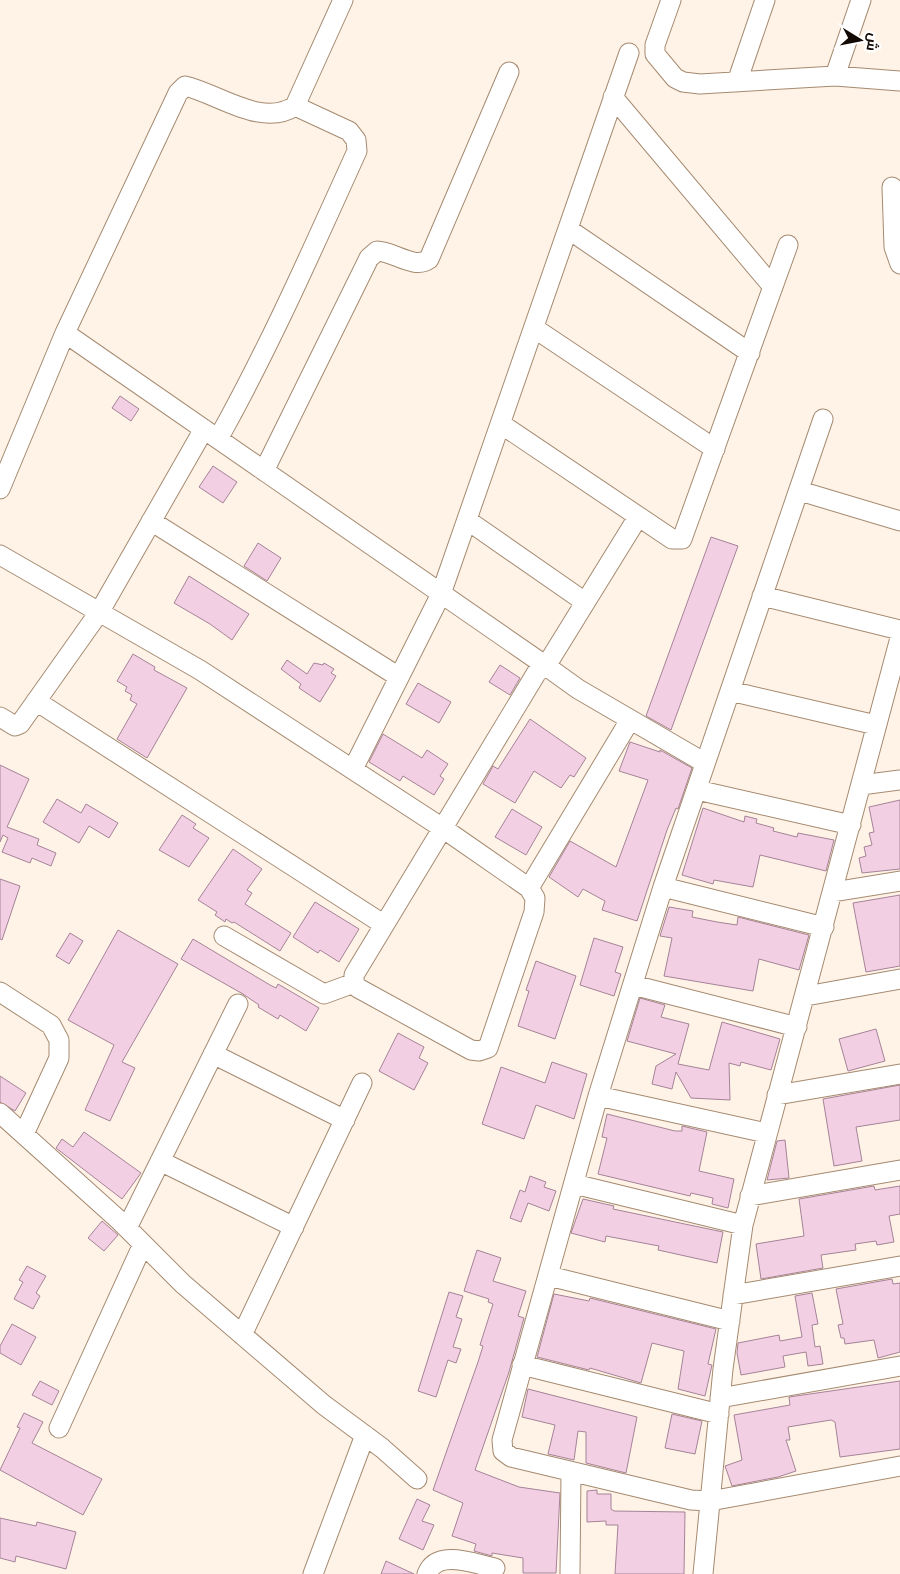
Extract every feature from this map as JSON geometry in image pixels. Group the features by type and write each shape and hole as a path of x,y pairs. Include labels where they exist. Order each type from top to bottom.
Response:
{"street":[{"path":"0,489 65,333 178,93 184,86 256,112 271,115 285,112 295,106 344,0"},
{"path":"671,0 655,45 655,54 675,78 683,82 700,84 834,76 900,81"},
{"path":"737,82 765,0"},
{"path":"834,76 861,0"},
{"path":"353,769 442,594 629,53"},
{"path":"264,471 369,258 376,251 385,251 415,263 424,262 429,259 509,72"},
{"path":"613,97 773,287"},
{"path":"0,717 18,726 100,611 151,521 211,434 245,390 304,268 357,151 356,140 349,131 295,106"},
{"path":"892,187 894,247 900,264"},
{"path":"568,229 750,353"},
{"path":"500,424 672,539 682,539 788,245"},
{"path":"534,328 716,449"},
{"path":"65,333 546,666 630,720 705,763"},
{"path":"823,419 800,491 762,596 663,887 598,1096 549,1276 522,1365 502,1440 502,1451 510,1457 571,1472 691,1500 710,1501 900,1466"},
{"path":"800,491 900,522"},
{"path":"0,555 200,670 444,829 529,888 535,898 534,912 488,1048 479,1051 471,1050 358,988 354,983 354,975 383,924 444,829 537,672 546,666 638,517"},
{"path":"467,520 585,602"},
{"path":"151,521 399,678"},
{"path":"762,596 900,630"},
{"path":"703,1574 719,1406 743,1225 766,1133 806,996 876,725 893,686 900,638"},
{"path":"730,691 876,725"},
{"path":"36,701 383,924"},
{"path":"529,888 630,720"},
{"path":"861,785 900,780"},
{"path":"696,790 851,825"},
{"path":"833,892 900,881"},
{"path":"663,887 824,927"},
{"path":"224,936 324,994 354,983"},
{"path":"806,996 900,979"},
{"path":"633,985 797,1027"},
{"path":"0,992 51,1025 59,1040 60,1058 24,1134"},
{"path":"127,1228 238,1004"},
{"path":"213,1054 345,1120"},
{"path":"777,1095 900,1074"},
{"path":"242,1335 362,1083"},
{"path":"598,1096 766,1133"},
{"path":"0,1114 127,1228 183,1284 324,1405 365,1435 417,1479"},
{"path":"160,1161 294,1226"},
{"path":"750,1196 900,1170"},
{"path":"574,1184 743,1225"},
{"path":"59,1428 143,1244"},
{"path":"733,1295 900,1266"},
{"path":"549,1276 730,1321"},
{"path":"522,1365 719,1406 900,1366"},
{"path":"313,1574 365,1435"},
{"path":"570,1574 571,1472"},
{"path":"427,1574 429,1568 437,1561 446,1558 496,1568"}],"building":[{"path":"120,396 139,409 131,421 112,408"},
{"path":"213,466 237,482 223,503 199,487"},
{"path":"711,537 738,546 671,730 646,716"},
{"path":"258,543 281,558 267,581 244,566"},
{"path":"189,576 249,614 232,640 210,624 174,603"},
{"path":"133,654 155,667 154,670 187,688 147,758 117,739 137,704 130,700 132,695 125,691 127,687 117,681"},
{"path":"287,660 307,674 314,663 323,665 324,663 334,669 331,673 336,676 320,702 299,688 301,684 281,669"},
{"path":"500,665 520,678 510,695 489,682"},
{"path":"418,683 451,702 439,723 406,704"},
{"path":"530,719 586,758 574,777 570,775 561,788 534,771 515,803 483,784 493,766 498,769"},
{"path":"383,734 422,758 427,750 448,764 440,776 444,779 434,795 403,776 400,781 369,762"},
{"path":"630,742 660,752 660,750 692,768 678,809 676,808 667,830 637,921 602,910 605,901 583,889 578,897 549,877 570,841 616,867 648,780 619,771"},
{"path":"0,765 29,779 7,827 39,839 37,845 56,853 51,866 32,858 30,863 2,852 8,838 3,835 0,842"},
{"path":"57,799 81,813 86,804 118,823 109,838 89,826 79,843 43,822"},
{"path":"900,800 900,869 862,873 859,858 866,856 864,847 872,845 869,833 874,832 869,807"},
{"path":"703,808 744,822 745,816 757,819 756,823 774,828 773,831 797,837 798,833 834,840 826,871 760,855 753,887 714,880 713,884 682,875"},
{"path":"512,809 542,827 526,855 495,837"},
{"path":"182,815 196,824 193,828 209,838 189,867 159,850"},
{"path":"233,849 262,869 247,890 252,893 245,904 291,933 280,951 234,922 232,923 226,919 225,922 215,915 217,912 198,900"},
{"path":"0,879 20,886 2,940 0,939"},
{"path":"900,895 900,966 866,972 853,903"},
{"path":"315,902 359,929 339,962 320,950 318,953 293,937"},
{"path":"669,907 693,911 692,917 717,922 737,925 738,917 809,935 799,970 759,959 753,991 664,976 672,938 660,936"},
{"path":"118,930 178,964 122,1062 135,1068 110,1121 85,1110 114,1045 68,1020"},
{"path":"70,933 83,941 69,964 56,956"},
{"path":"594,938 623,947 615,972 621,974 614,996 580,985"},
{"path":"193,939 270,985 276,988 278,984 319,1008 306,1031 280,1015 278,1019 258,1007 259,1005 243,994 181,959"},
{"path":"536,961 576,976 555,1039 518,1026 529,991 526,990"},
{"path":"640,998 665,1005 661,1017 689,1024 678,1064 709,1070 722,1022 780,1039 771,1070 741,1062 740,1066 729,1063 730,1100 691,1098 676,1072 672,1089 652,1084 656,1066 676,1054 627,1041"},
{"path":"876,1029 885,1061 848,1071 839,1039"},
{"path":"398,1033 424,1047 419,1058 428,1063 414,1090 379,1071"},
{"path":"552,1062 587,1074 574,1119 536,1105 524,1139 482,1124 501,1067 545,1083"},
{"path":"0,1076 26,1093 15,1111 0,1102"},
{"path":"900,1085 900,1120 856,1127 862,1161 834,1166 823,1099"},
{"path":"607,1114 675,1131 682,1131 682,1126 707,1132 699,1171 734,1179 728,1208 712,1204 713,1198 691,1193 690,1196 598,1174 607,1138 602,1137"},
{"path":"84,1132 141,1173 122,1199 56,1148 62,1139 73,1147"},
{"path":"785,1140 789,1178 767,1180 777,1141"},
{"path":"530,1176 546,1182 544,1187 556,1191 549,1211 528,1203 521,1222 510,1218 520,1190 525,1192"},
{"path":"874,1186 875,1190 900,1186 900,1214 889,1216 894,1242 877,1245 876,1241 855,1244 856,1250 821,1255 823,1268 761,1279 756,1244 804,1236 799,1199"},
{"path":"583,1199 614,1206 613,1209 723,1232 717,1263 658,1250 659,1246 606,1236 605,1242 571,1233"},
{"path":"102,1221 118,1235 104,1251 88,1238"},
{"path":"477,1250 501,1258 493,1281 526,1291 518,1316 524,1318 509,1372 475,1470 519,1487 560,1493 556,1573 523,1573 523,1558 492,1553 492,1556 474,1551 476,1544 452,1536 463,1503 433,1490 478,1362 483,1346 480,1345 493,1304 488,1302 489,1299 464,1291"},
{"path":"27,1266 46,1276 36,1293 40,1296 33,1309 14,1299 23,1282 19,1280"},
{"path":"892,1279 893,1284 900,1283 900,1352 878,1358 874,1340 845,1344 844,1338 841,1338 838,1325 843,1324 836,1289"},
{"path":"449,1292 463,1296 456,1317 462,1319 453,1347 461,1349 456,1363 448,1360 436,1397 418,1391"},
{"path":"812,1293 818,1324 812,1325 815,1347 820,1346 823,1364 808,1366 806,1352 783,1356 785,1367 741,1375 737,1353 738,1343 779,1335 780,1341 802,1337 795,1296"},
{"path":"554,1294 589,1301 590,1298 716,1329 708,1364 712,1365 705,1396 678,1389 684,1351 652,1343 641,1383 590,1368 589,1370 537,1357"},
{"path":"12,1324 36,1337 21,1365 0,1353 0,1346"},
{"path":"40,1381 59,1391 52,1405 32,1395"},
{"path":"900,1381 900,1449 840,1457 835,1422 831,1420 788,1427 790,1440 786,1440 796,1471 778,1477 732,1486 725,1466 742,1460 734,1415 790,1405 789,1397"},
{"path":"528,1389 637,1417 626,1473 586,1463 586,1432 578,1431 574,1460 548,1454 555,1425 522,1417"},
{"path":"24,1413 43,1422 32,1443 102,1479 83,1515 0,1470 20,1428 17,1427"},
{"path":"672,1414 702,1421 695,1454 665,1448"},
{"path":"597,1490 597,1494 611,1494 611,1509 614,1511 685,1512 684,1574 615,1574 618,1525 606,1525 606,1521 587,1522 587,1491"},
{"path":"417,1499 430,1505 422,1521 434,1525 423,1550 399,1539"},
{"path":"0,1518 36,1526 37,1522 76,1532 66,1569 16,1556 15,1562 0,1558"},
{"path":"386,1561 414,1574 381,1574"}]}
